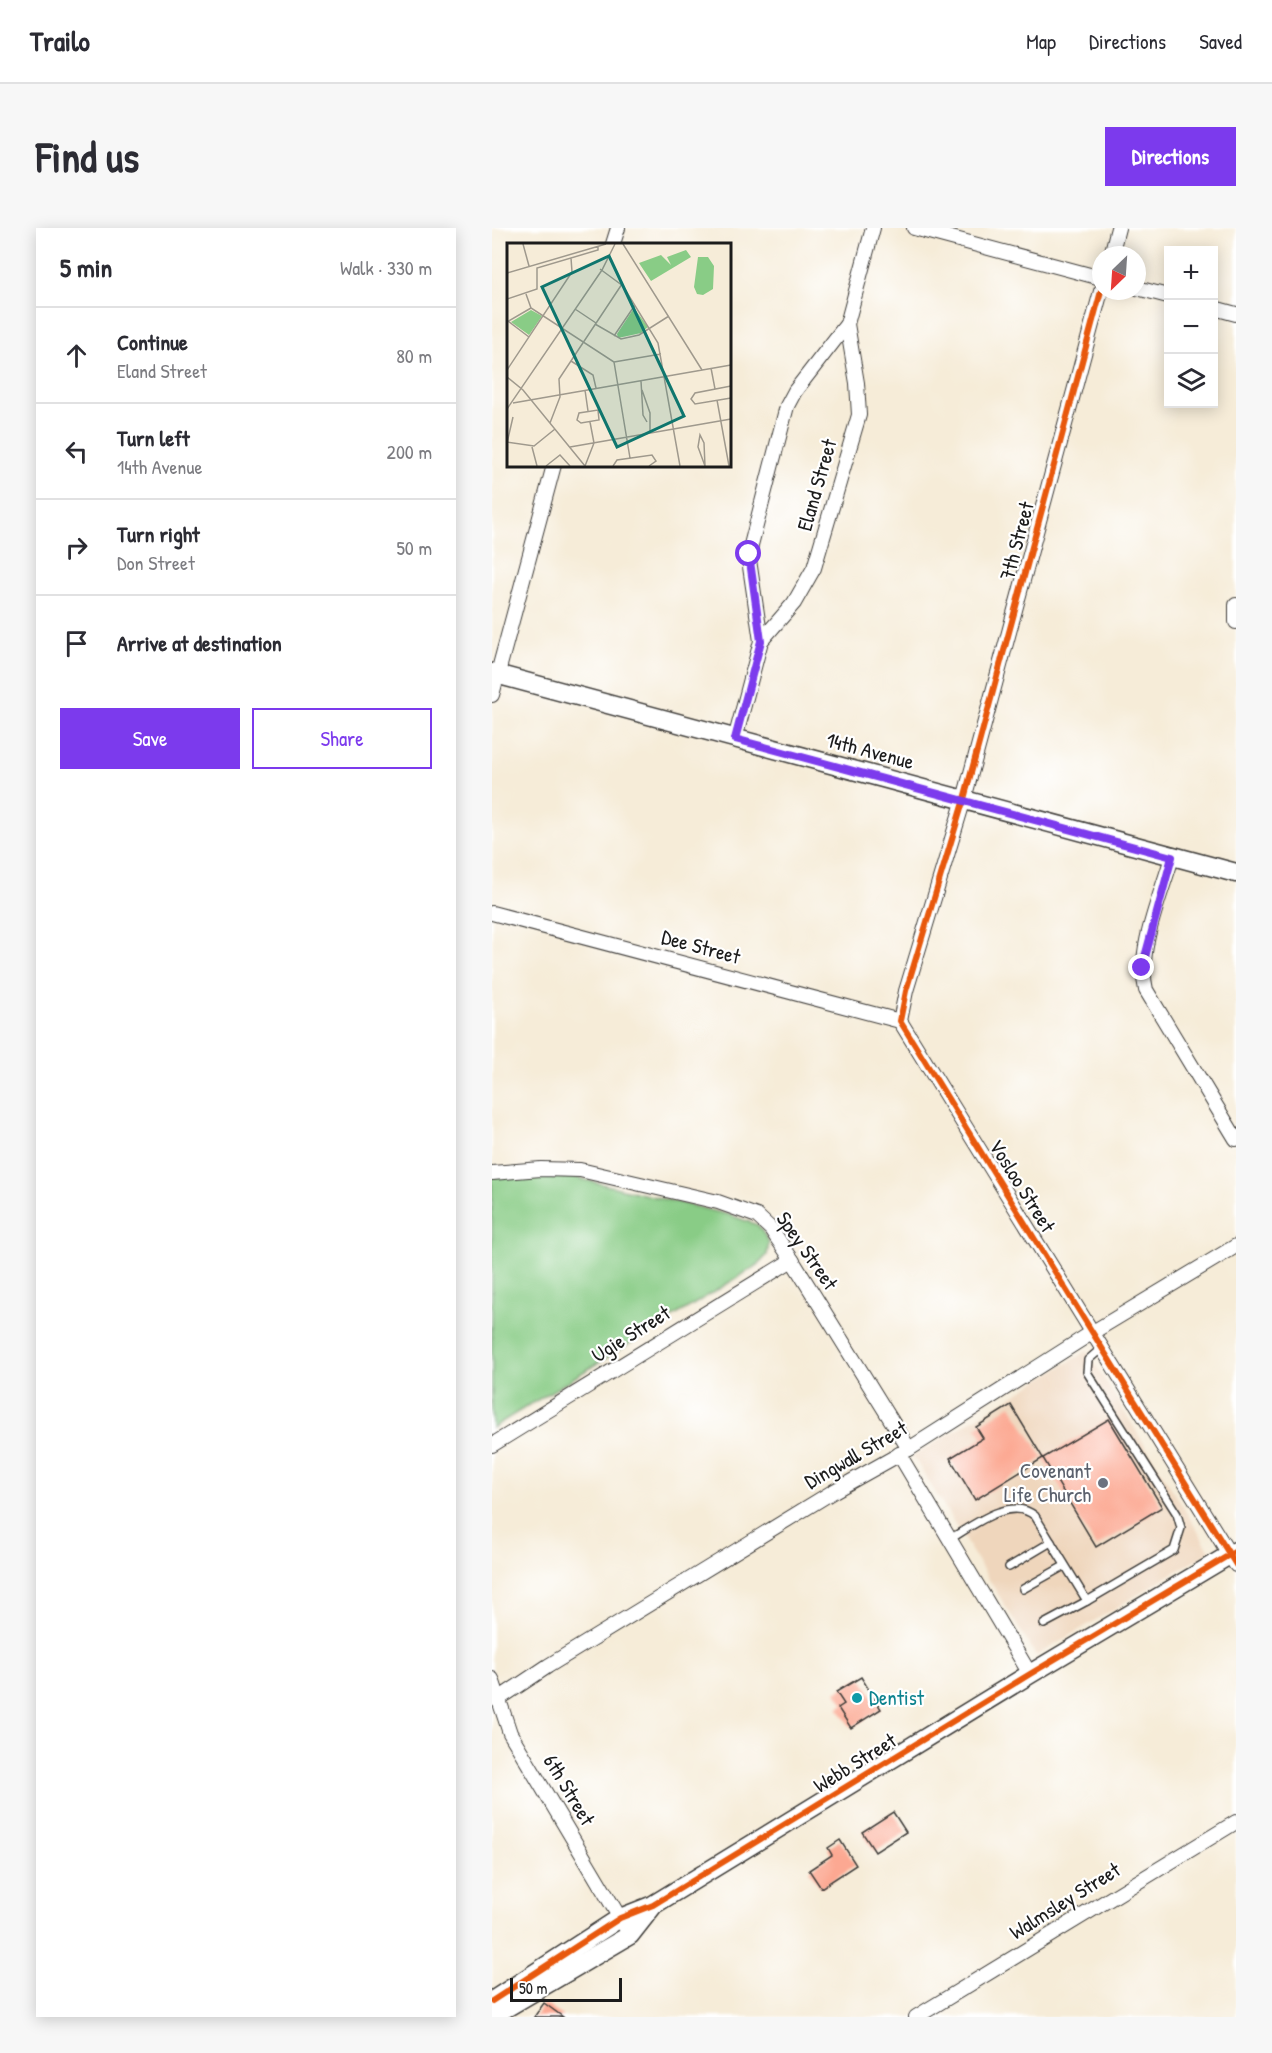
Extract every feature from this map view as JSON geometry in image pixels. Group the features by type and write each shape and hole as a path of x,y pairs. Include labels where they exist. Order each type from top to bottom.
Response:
{"street":[{"path":"613,243 618,228"},
{"name":"Eland Street","path":"735,739 761,641 749,554 787,406 795,391 847,324 873,228"},
{"path":"914,228 1092,276"},
{"path":"1113,246 1118,228"},
{"path":"1146,290 1164,295"},
{"name":"7th Street","path":"964,799 1099,300"},
{"path":"1218,309 1236,314"},
{"name":"Eland Street","path":"761,641 794,603 814,568 859,415 857,383 847,324"},
{"path":"492,695 495,674 554,466"},
{"path":"1236,605 1236,622"},
{"name":"14th Avenue","path":"495,674 1236,873"},
{"path":"900,1021 906,991 964,799"},
{"path":"1172,857 1143,959 1143,979 1146,990 1236,1139"},
{"name":"Dee Street","path":"492,913 900,1021"},
{"name":"Vosloo Street","path":"900,1021 1234,1557"},
{"name":"Spey Street","path":"492,1173 541,1169 580,1170 737,1208 764,1222 792,1260 904,1452 950,1539 1030,1674"},
{"name":"Dingwall Street","path":"497,1700 568,1653 834,1491 904,1452 1236,1246"},
{"name":"Ugie Street","path":"492,1445 792,1260"},
{"name":"Webb Street","path":"492,2001 620,1918 653,1905 1030,1674 1234,1557"},
{"name":"6th Street","path":"492,1679 497,1700 510,1733 630,1935"},
{"name":"Walmsley Street","path":"916,2017 1236,1822"},
{"name":"Webb Street","path":"492,2016 630,1935 653,1905"}],"lane":[{"path":"1044,1624 1174,1550 1181,1528 1177,1514 1087,1372 1088,1360 1102,1347"},
{"path":"950,1539 987,1517 1017,1507 1035,1516 1087,1601"},
{"path":"1009,1568 1051,1542"},
{"path":"1023,1589 1064,1566"}],"shaded area":[{"path":"1087,1351 1210,1551 1036,1656 913,1456"}],"green space":[{"path":"561,1174 730,1215 758,1225 769,1242 767,1255 758,1265 492,1428 492,1176"}],"building":[{"path":"1011,1405 1043,1458 975,1500 950,1458 983,1438 976,1427"},
{"name":"Covenant Life Church","path":"1109,1419 1162,1507 1096,1547 1043,1458"},
{"name":"Dentist","path":"861,1677 881,1709 851,1728 838,1708 844,1704 836,1692"},
{"path":"893,1812 906,1832 875,1852 862,1832"},
{"path":"840,1840 856,1865 821,1888 809,1870 832,1855 828,1848"},
{"path":"544,2003 563,2017 534,2017"}],"cycle path":[{"path":"1099,300 964,799 906,991 900,1021 1236,1565"},
{"path":"492,2001 620,1918 653,1905 1236,1551"}],"place":[{"name":"Covenant Life Church","path":"1103,1483"},
{"name":"Dentist","path":"857,1698"}],"route":[{"path":"749,554 761,641 735,739 1172,857 1142,968"}]}
